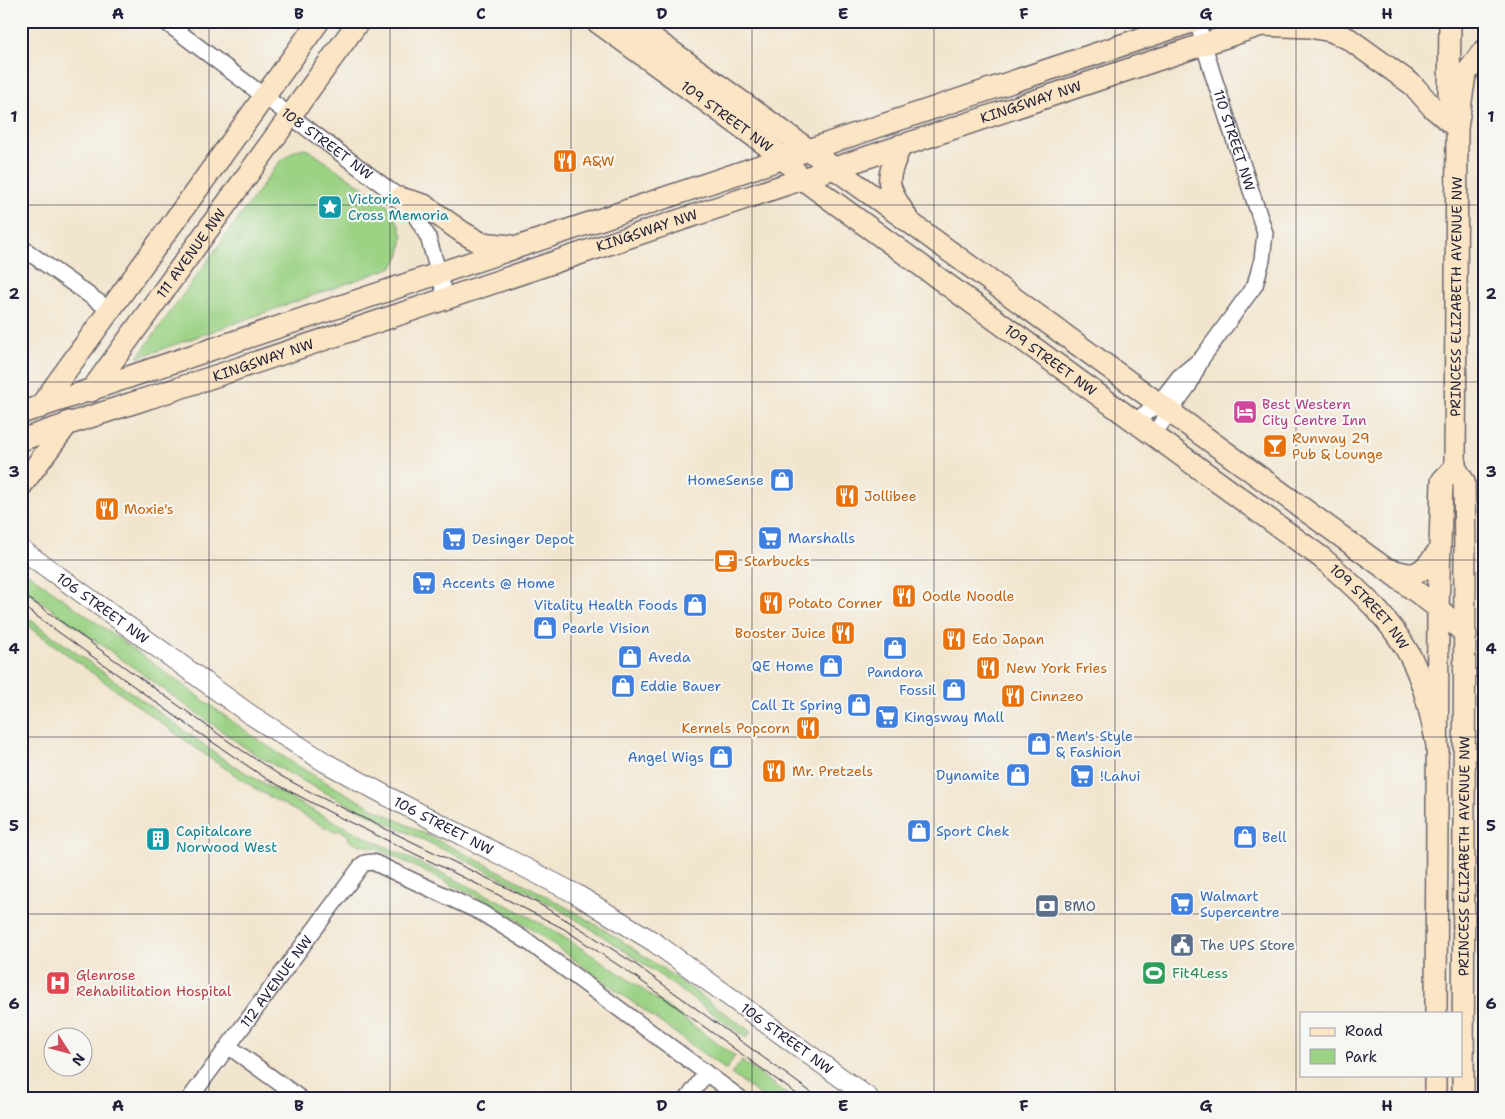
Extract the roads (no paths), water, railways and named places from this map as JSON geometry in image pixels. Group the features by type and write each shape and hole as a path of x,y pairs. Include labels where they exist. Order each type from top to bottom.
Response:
{"main road":[{"path":"21,433 31,409 110,310 319,21"},
{"name":"111 AVENUE NW","path":"21,486 68,424 359,21"},
{"name":"109 STREET NW","path":"596,21 784,158 801,178 1322,558 1355,587 1390,625 1412,660 1420,677 1430,709 1438,750"},
{"name":"109 STREET NW","path":"629,21 834,167 1386,569 1438,608 1466,635"},
{"name":"KINGSWAY NW","path":"31,409 1196,21"},
{"name":"PRINCESS ELIZABETH AVENUE NW","path":"1450,21 1450,95 1457,128"},
{"path":"1266,23 1331,31 1348,39 1413,85 1433,108 1457,128"},
{"name":"KINGSWAY NW","path":"21,440 1266,23"},
{"name":"PRINCESS ELIZABETH AVENUE NW","path":"1463,1098 1466,635 1464,482 1455,467 1457,128 1465,75 1484,50"},
{"path":"901,145 889,176 889,187 897,203 912,224"},
{"path":"400,198 424,205 481,243 519,246"},
{"name":"PRINCESS ELIZABETH AVENUE NW","path":"1436,1012 1438,608 1442,481 1455,467"},
{"path":"1386,569 1410,574 1420,571 1440,550"},
{"path":"1435,1076 1435,1098"}],"street":[{"name":"108 STREET NW","path":"164,21 400,198 415,215 428,237 446,298"},
{"name":"110 STREET NW","path":"1153,435 1164,408 1189,385 1202,358 1255,285 1262,260 1265,233 1196,21"},
{"path":"21,247 110,310"},
{"path":"1135,421 1164,408"},
{"name":"106 STREET NW","path":"21,548 290,741 362,783 576,894 617,918 662,948 869,1098"},
{"name":"112 AVENUE NW","path":"190,1098 362,866 369,862 376,863 461,902 503,926 706,1073"},
{"path":"228,1046 300,1098"},
{"path":"688,1098 706,1073 740,1098"}],"tram line":[{"path":"21,593 231,743 281,776 316,795 534,901 583,930 635,964 819,1098"},
{"path":"21,605 196,731 267,779 564,929 633,975 802,1098"}],"place":[{"name":"A&W","path":"565,161"},
{"name":"Victoria Cross Memoria","path":"330,207"},
{"name":"Best Western City Centre Inn","path":"1245,412"},
{"name":"Runway 29 Pub & Lounge","path":"1275,446"},
{"name":"HomeSense","path":"782,480"},
{"name":"Jollibee","path":"847,496"},
{"name":"Moxie's","path":"107,509"},
{"name":"Marshalls","path":"770,538"},
{"name":"Desinger Depot","path":"454,539"},
{"name":"Starbucks","path":"726,561"},
{"name":"Accents @ Home","path":"424,583"},
{"name":"Oodle Noodle","path":"904,596"},
{"name":"Potato Corner","path":"771,603"},
{"name":"Vitality Health Foods","path":"695,605"},
{"name":"Pearle Vision","path":"545,628"},
{"name":"Booster Juice","path":"843,633"},
{"name":"Edo Japan","path":"954,639"},
{"name":"Pandora","path":"895,648"},
{"name":"Aveda","path":"630,657"},
{"name":"QE Home","path":"831,666"},
{"name":"New York Fries","path":"988,668"},
{"name":"Eddie Bauer","path":"623,686"},
{"name":"Fossil","path":"954,690"},
{"name":"Cinnzeo","path":"1013,696"},
{"name":"Call It Spring","path":"859,705"},
{"name":"Kingsway Mall","path":"887,717"},
{"name":"Kernels Popcorn","path":"808,728"},
{"name":"Men's Style & Fashion","path":"1039,744"},
{"name":"Angel Wigs","path":"721,757"},
{"name":"Mr. Pretzels","path":"774,771"},
{"name":"Dynamite","path":"1018,775"},
{"name":"!Lahui","path":"1082,776"},
{"name":"Sport Chek","path":"919,831"},
{"name":"Bell","path":"1245,837"},
{"name":"Capitalcare Norwood West","path":"158,839"},
{"name":"Walmart Supercentre","path":"1182,904"},
{"name":"BMO","path":"1047,906"},
{"name":"The UPS Store","path":"1182,945"},
{"name":"Fit4Less","path":"1154,973"},
{"name":"Glenrose Rehabilitation Hospital","path":"58,983"}]}
